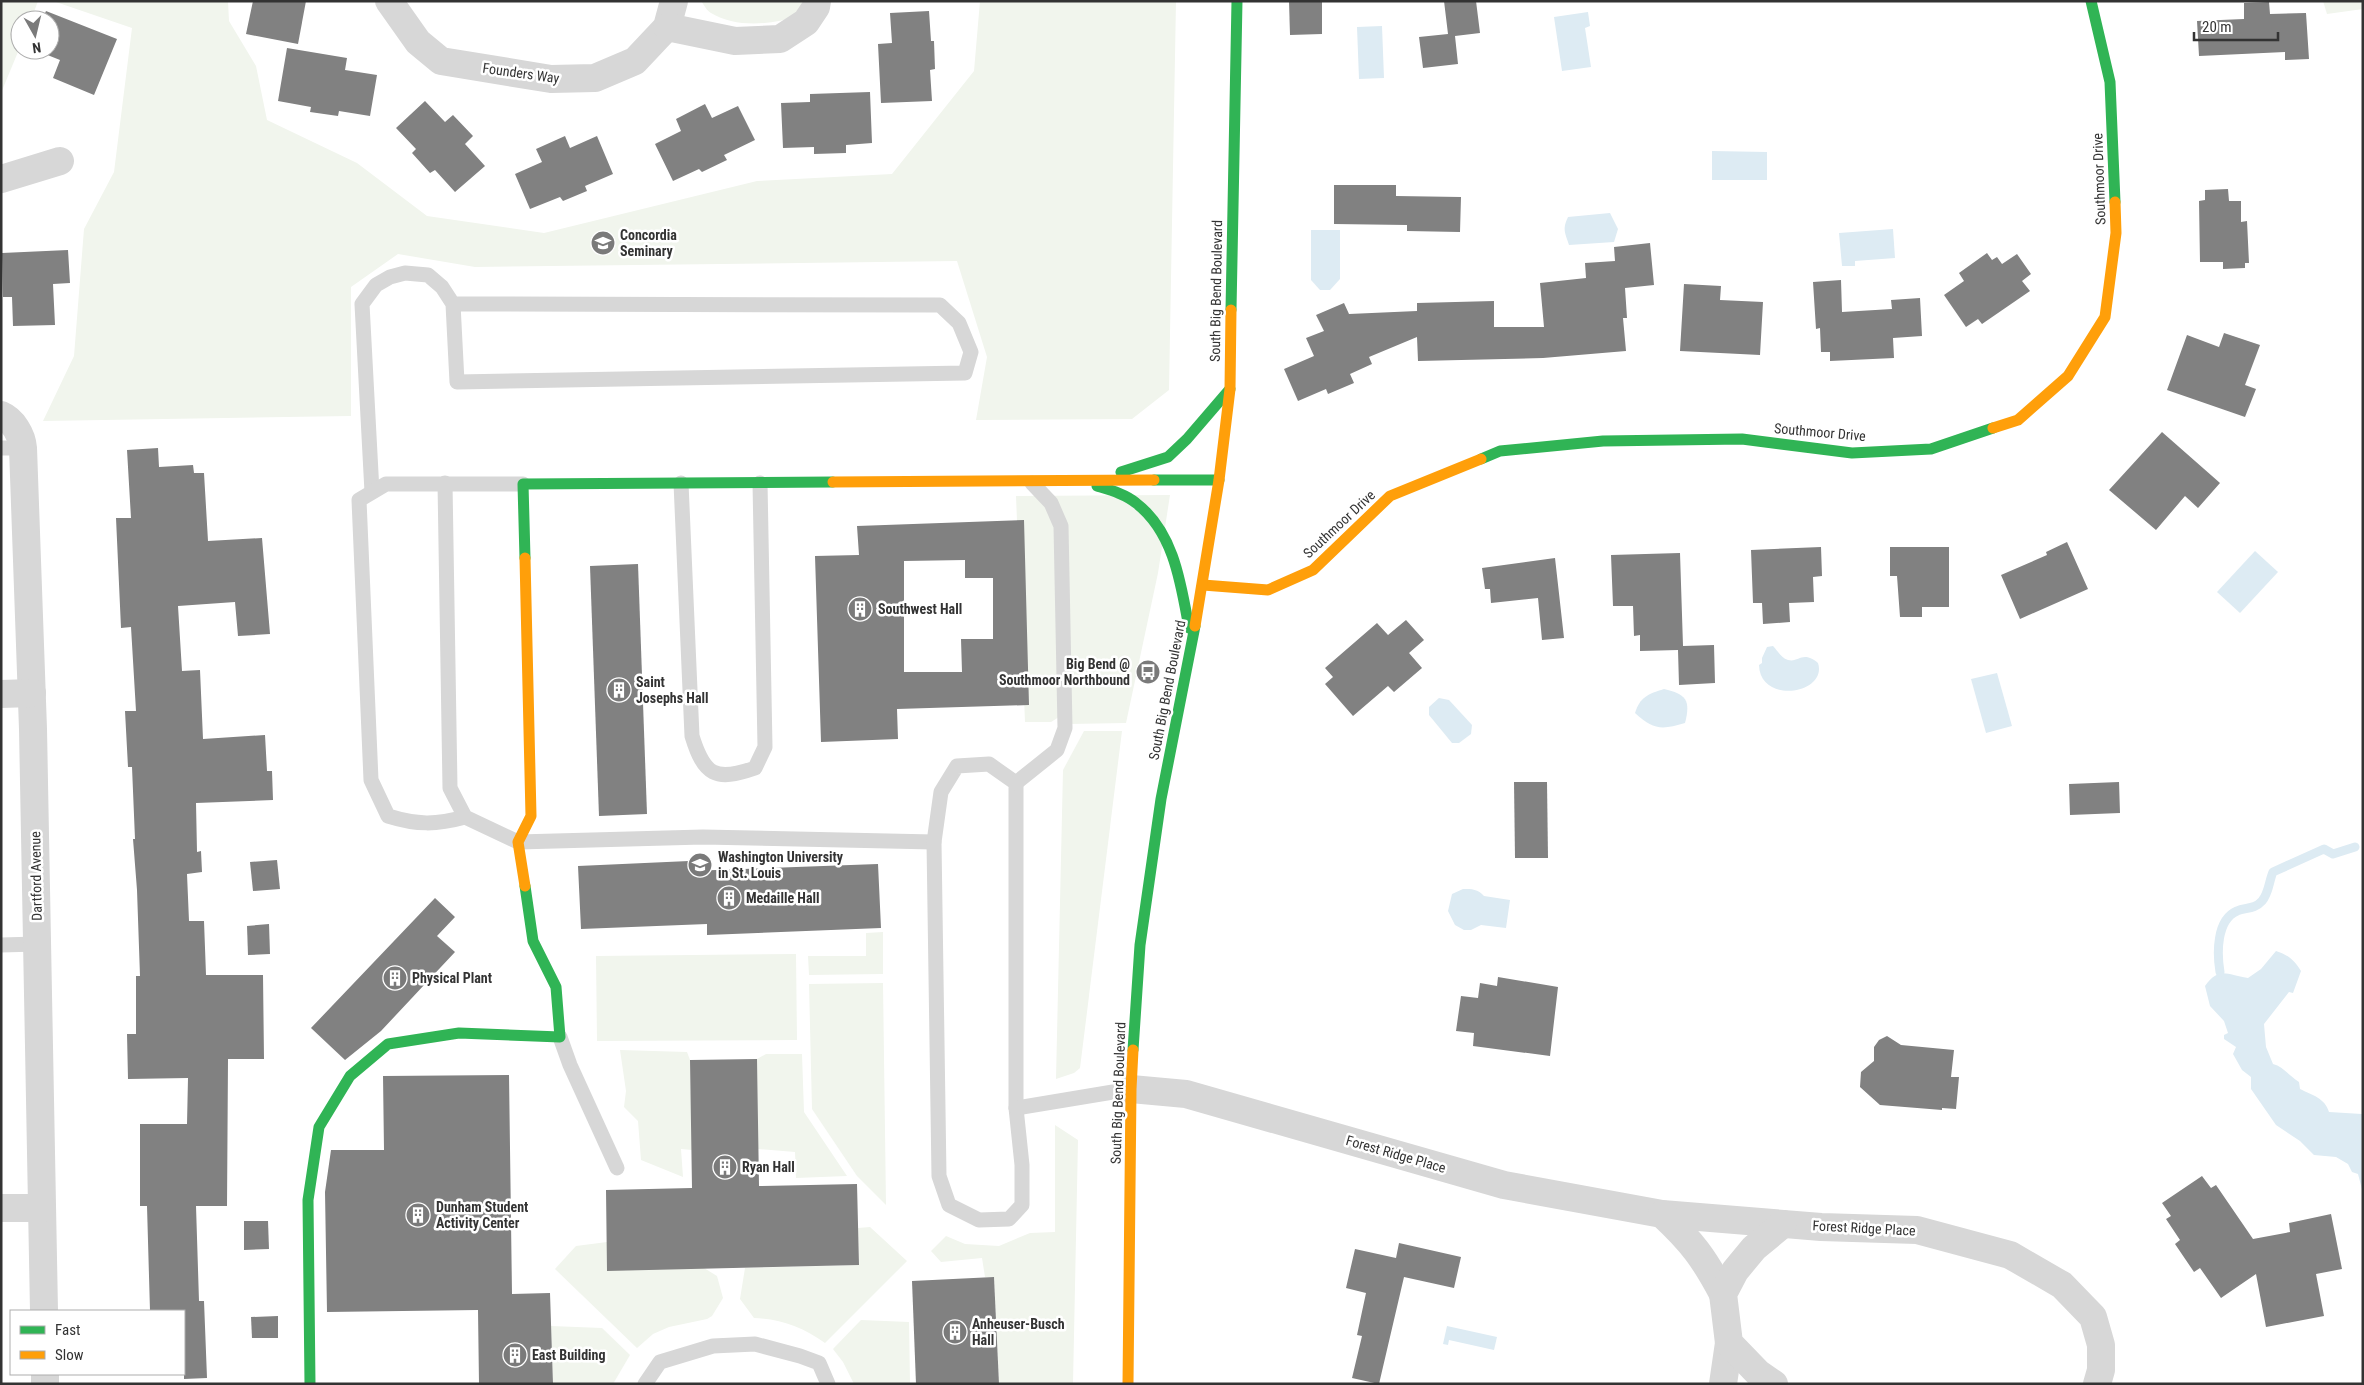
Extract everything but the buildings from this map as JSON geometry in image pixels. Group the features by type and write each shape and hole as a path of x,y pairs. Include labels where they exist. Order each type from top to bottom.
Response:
{"street":[{"name":"Founders Way","path":"389,1 418,42 441,61 551,79 596,78 635,61 670,14"},
{"path":"670,14 735,41 780,39 806,22 816,7 817,1"},
{"name":"South Big Bend Boulevard","path":"1128,1384 1131,1089 1140,945 1161,799 1203,585 1219,480 1230,389 1236,1"},
{"name":"Southmoor Drive","path":"1203,585 1268,590 1314,570 1390,496 1500,451 1603,441 1742,439 1852,453 1931,449 2018,420 2068,376 2105,317 2116,233 2110,82 2091,1"},
{"path":"1,179 60,161"},
{"path":"1083,482 1148,465 1168,457 1187,439 1230,389"},
{"path":"1,415 10,419 16,446"},
{"name":"Dartford Avenue","path":"16,446 32,693 44,1310"},
{"path":"310,1384 308,1200 319,1127 350,1076 388,1044 459,1033 560,1037 556,987 533,941 518,842 531,816 523,484 1032,483 1219,480"},
{"path":"1083,482 1109,490 1136,503 1155,523 1174,559 1192,642"},
{"path":"1,694 32,693"},
{"name":"Forest Ridge Place","path":"1131,1089 1186,1094 1504,1185 1662,1214 1783,1224 1917,1230 2010,1255 2062,1285 2093,1317 2101,1345 2101,1370 2097,1384"},
{"path":"1,1208 42,1208"},
{"path":"1662,1214 1690,1240 1707,1264 1723,1294 1729,1343 1723,1384"},
{"path":"1723,1294 1735,1270 1754,1248 1783,1224"},
{"path":"1729,1343 1758,1374 1774,1384"}],"lane":[{"path":"372,492 362,304 376,285 390,277 405,273 428,275 442,287 454,304 457,382 965,373 971,352 960,323 940,305 454,304"},
{"path":"445,483 450,788 465,818"},
{"path":"681,483 692,736 702,765 719,775 735,775 755,768 765,746 760,483"},
{"path":"1016,783 1056,750 1065,728 1061,526 1051,503 1032,483"},
{"path":"523,484 386,484 359,500 371,780 388,816 406,822 437,824 465,818 518,842 703,837 934,842"},
{"path":"989,764 1016,783 1016,1108 1022,1165 1022,1205 1009,1219 979,1220 949,1205 939,1176 934,842 941,792 958,766 989,764"},
{"path":"1,945 37,944"},
{"path":"560,1037 570,1065 617,1168"},
{"path":"1016,1108 1131,1089"},
{"path":"645,1384 660,1362 713,1346 755,1344 800,1356 819,1364 828,1384"}],"shaded area":[{"path":"1,1 38,1 35,10 10,10 10,60 15,60 1,93"},
{"path":"53,1 228,1 229,21 256,66 267,120 357,163 427,216 544,233 757,181 892,174 974,71 980,1 1176,1 1169,390 1132,419 976,420 987,357 957,261 475,267 398,254 351,287 351,416 43,421 74,356 84,229 114,172 132,28"},
{"path":"701,1 804,1 797,16 754,24 721,18 710,12"},
{"path":"2323,1 2363,1 2363,9 2327,14"},
{"path":"1588,12 1590,26 1585,28 1591,67 1562,71 1554,17"},
{"path":"1382,26 1384,78 1359,79 1357,27"},
{"path":"1712,151 1767,152 1767,180 1712,180"},
{"path":"1610,213 1618,229 1614,242 1569,245 1565,234 1568,217"},
{"path":"1893,229 1895,258 1855,261 1855,266 1842,266 1839,233"},
{"path":"1311,230 1340,230 1340,279 1330,290 1320,290 1311,280"},
{"path":"1170,495 1158,573 1126,723 1069,724 1059,717 1051,722 1025,722 1016,496"},
{"path":"2255,551 2278,572 2240,613 2217,592"},
{"path":"1773,646 1781,656 1788,660 1808,657 1818,663 1818,674 1813,682 1804,688 1793,691 1781,690 1770,686 1762,678 1759,665 1762,663 1767,647"},
{"path":"1997,673 2012,726 1986,733 1971,679"},
{"path":"1664,689 1677,693 1685,699 1687,715 1685,723 1670,727 1658,727 1647,723 1635,713 1639,703 1645,697"},
{"path":"1439,698 1449,700 1472,725 1471,734 1459,743 1452,743 1429,715 1429,707"},
{"path":"1084,731 1122,731 1080,1068 1074,1073 1056,1079 1063,770"},
{"path":"1463,889 1475,890 1484,896 1510,900 1506,928 1481,925 1471,930 1464,930 1455,925 1448,911 1452,894"},
{"path":"883,932 883,974 809,975 808,956 866,956 866,933"},
{"path":"2276,951 2290,958 2301,971 2293,993 2289,992 2264,1024 2266,1047 2273,1064 2280,1067 2299,1082 2300,1089 2321,1100 2329,1112 2362,1114 2363,1105 2363,1193 2358,1174 2352,1172 2348,1164 2336,1157 2314,1155 2300,1141 2276,1125 2251,1089 2251,1077 2242,1070 2233,1054 2236,1047 2224,1039 2224,1035 2228,1033 2224,1021 2210,1006 2205,986 2210,980 2224,973 2248,978 2261,969"},
{"path":"796,954 797,1040 597,1041 596,956"},
{"path":"883,983 886,1205 857,1176 812,1109 809,984"},
{"path":"620,1050 687,1052 690,1060 692,1150 681,1149 683,1177 641,1160 638,1121 624,1107 626,1091"},
{"path":"766,1054 802,1054 804,1112 847,1176 796,1178 795,1152 758,1149 757,1059"},
{"path":"1055,1125 1078,1140 1073,1384 999,1384 994,1277 985,1277 982,1258 941,1262 931,1251 946,1236 965,1244 999,1246 1030,1233 1055,1232"},
{"path":"870,1227 907,1261 825,1343 808,1332 791,1325 773,1320 754,1318 740,1299 745,1268 859,1265 858,1228"},
{"path":"607,1242 704,1268 717,1276 723,1298 712,1316 707,1319 669,1327 653,1334 637,1348 555,1269 576,1246"},
{"path":"861,1320 909,1322 910,1384 854,1384 843,1362 833,1349"},
{"path":"551,1326 602,1328 630,1355 613,1384 553,1384"},
{"path":"1447,1326 1497,1337 1494,1350 1449,1340 1448,1345 1443,1344"}],"waterway":[{"path":"2220,972 2218,956 2220,938 2225,922 2230,915 2237,911 2253,907 2262,901 2273,872 2324,849 2333,854 2355,847"}],"traffic: fast":[{"path":"1231,310 1237,1"},
{"path":"2091,1 2110,82 2115,202"},
{"path":"1121,472 1168,457 1187,439 1230,389"},
{"path":"1481,459 1500,451 1603,441 1742,439 1852,453 1931,449 1993,428"},
{"path":"1154,480 1219,480"},
{"path":"525,558 523,484 833,482"},
{"path":"1097,486 1132,500 1149,515 1159,529 1174,560 1189,628"},
{"path":"1133,1050 1140,945 1161,799 1195,626"},
{"path":"310,1384 308,1200 319,1127 350,1076 388,1044 459,1033 560,1037 556,987 533,941 525,886"}],"traffic: slow":[{"path":"1993,428 2018,420 2068,376 2105,317 2116,233 2115,202"},
{"path":"1195,626 1219,480 1230,389 1231,310"},
{"path":"1203,585 1268,590 1313,570 1390,496 1481,459"},
{"path":"833,482 1154,480"},
{"path":"525,558 531,816 518,842 525,886"},
{"path":"1128,1384 1133,1050"}],"place":[{"name":"Concordia Seminary","path":"603,243"},
{"name":"Southwest Hall","path":"860,609"},
{"name":"Big Bend @ Southmoor Northbound","path":"1148,672"},
{"name":"Saint Josephs Hall","path":"619,690"},
{"name":"Washington University in St. Louis","path":"700,865"},
{"name":"Medaille Hall","path":"729,898"},
{"name":"Physical Plant","path":"395,978"},
{"name":"Ryan Hall","path":"725,1167"},
{"name":"Dunham Student Activity Center","path":"418,1215"},
{"name":"Anheuser-Busch Hall","path":"955,1332"},
{"name":"East Building","path":"515,1355"}]}
